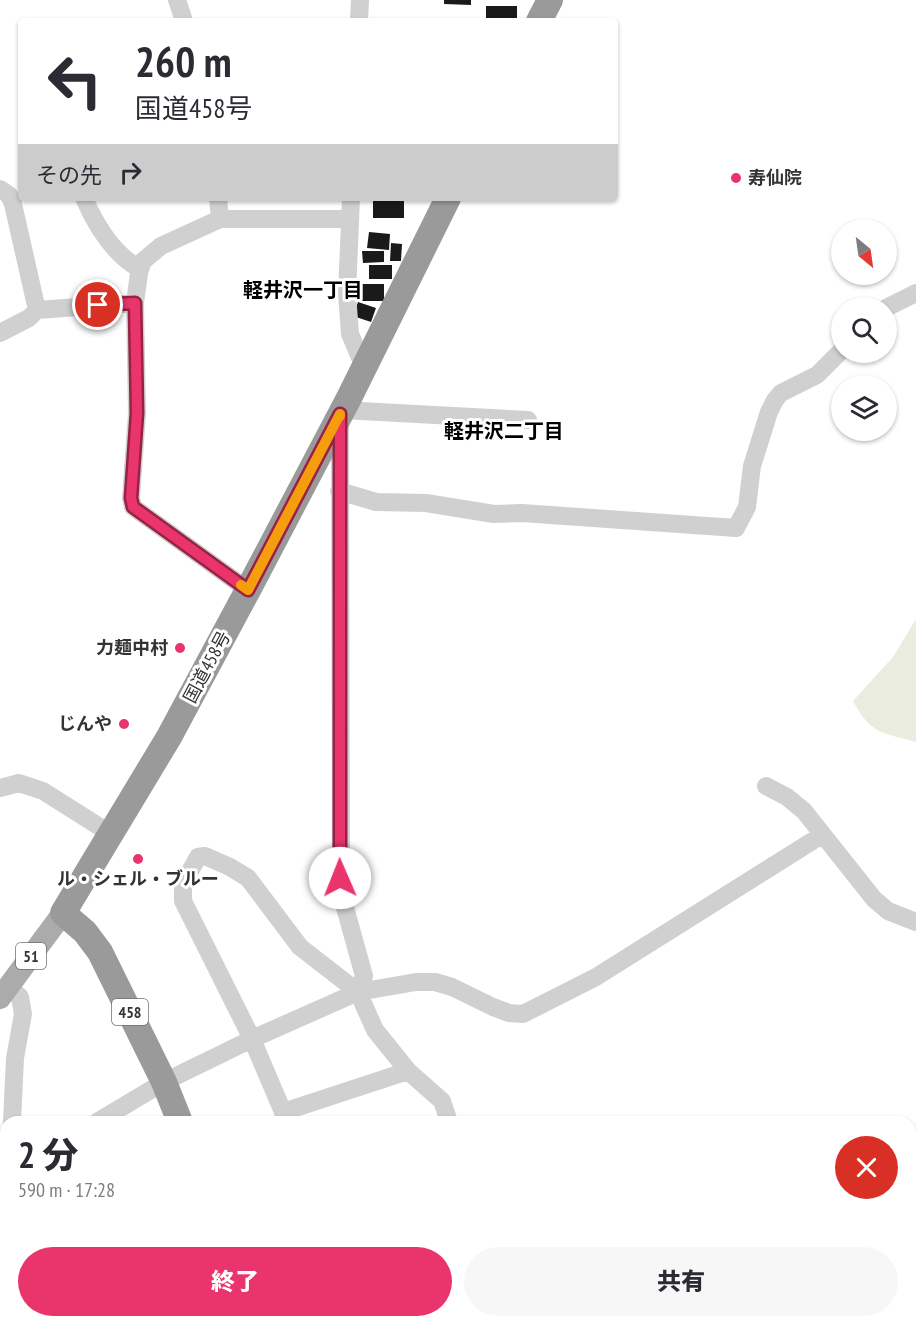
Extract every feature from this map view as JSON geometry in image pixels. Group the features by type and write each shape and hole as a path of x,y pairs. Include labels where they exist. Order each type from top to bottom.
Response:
{"highway":[{"path":"541,18 550,0"},
{"name":"国道458号","path":"63,914 169,737 341,412 447,201"},
{"name":"458","path":"63,914 85,932 100,952 164,1082 178,1116"}],"main road":[{"name":"51","path":"4,992 63,914"}],"street":[{"path":"177,0 183,18"},
{"path":"359,18 360,0"},
{"path":"10,191 37,310"},
{"path":"85,201 93,219 109,243 130,264 140,269"},
{"path":"218,201 220,219"},
{"path":"351,201 347,294 350,334 364,367"},
{"path":"248,590 133,507 131,498 137,413 135,303 140,269 143,261 161,246 220,219 350,219"},
{"path":"897,302 916,293"},
{"path":"0,333 29,318 37,310 135,303"},
{"path":"339,491 376,502 426,503 494,514 522,513 736,528 747,507 752,466 775,400 782,393 817,375 831,361"},
{"path":"358,992 364,976 341,893 339,491 341,412 528,420"},
{"path":"0,788 19,783 42,791 111,834"},
{"path":"766,786 787,797 804,811 874,898 888,910 916,922"},
{"path":"107,1116 164,1082 252,1039 358,992 416,982 435,982 452,987 501,1010 524,1014 597,977 822,835"},
{"path":"284,1116 252,1039 183,901 183,884 198,858 205,856 248,878 300,947 358,992 375,1030 408,1071 442,1101 447,1116"},
{"path":"4,992 20,997 23,1014 15,1058 12,1116"},
{"path":"287,1116 408,1071"}],"shaded area":[{"path":"916,619 916,742 878,731 859,712 853,701 893,657"}],"building":[{"path":"444,0 471,0 471,5 444,4"},
{"path":"486,6 517,6 517,18 486,18"},
{"path":"373,201 404,201 404,218 373,218"},
{"path":"369,232 390,234 389,250 367,248"},
{"path":"391,243 402,244 401,261 390,261"},
{"path":"362,251 384,251 384,262 363,263"},
{"path":"369,265 392,265 392,279 369,279"},
{"path":"356,284 384,284 384,301 356,301"},
{"path":"358,302 376,308 371,322 353,316"}],"slow traffic":[{"path":"241,585 248,590 340,414 340,416"}],"place":[{"name":"寿仙院","path":"736,178"},
{"name":"力麺中村","path":"180,648"},
{"name":"じんや","path":"124,724"},
{"name":"ル・シェル・ブルー","path":"138,859"}],"district":[{"name":"軽井沢一丁目","path":"303,290"},
{"name":"軽井沢二丁目","path":"504,431"}],"route":[{"path":"98,305 135,303 137,413 131,498 133,507 248,590 340,414 340,878"}]}
